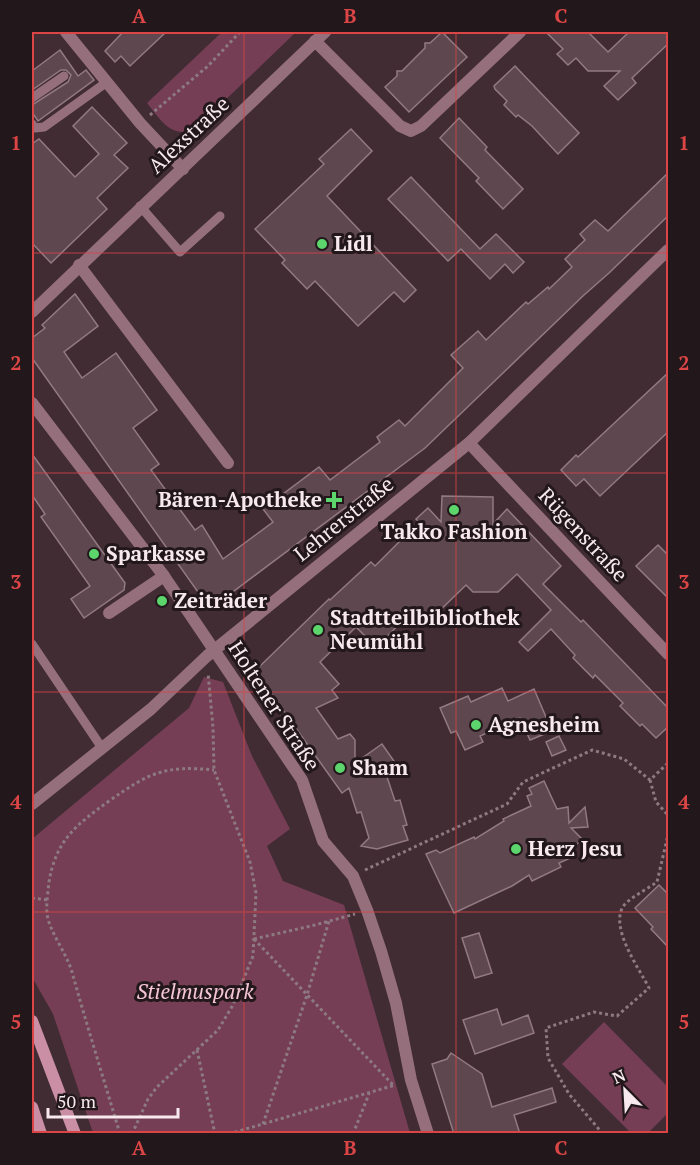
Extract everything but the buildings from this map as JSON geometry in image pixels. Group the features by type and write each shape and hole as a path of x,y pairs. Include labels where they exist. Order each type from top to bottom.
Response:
{"street":[{"name":"Alexstraße","path":"32,312 140,206 183,169 325,32"},
{"path":"315,41 400,126 411,130 421,126 520,32"},
{"path":"73,34 140,123 183,169"},
{"name":"Lehrerstraße","path":"32,804 152,709 211,653 469,443 669,250"},
{"path":"79,265 228,463"},
{"name":"Holtener Straße","path":"32,402 164,576 211,653 302,780 323,841 353,876 367,910 396,1003 411,1080 429,1134"},
{"name":"Rügenstraße","path":"469,443 669,654"},
{"path":"109,613 164,576"},
{"path":"32,1021 75,1134"},
{"path":"32,1107 41,1134"}],"lane":[{"path":"32,98 64,76"},
{"path":"33,127 44,127 107,82"},
{"path":"140,206 180,252 220,216"},
{"path":"32,644 102,748"}],"path":[{"path":"140,123 208,66 240,32"},
{"path":"132,1134 148,1099 157,1087 218,1030 233,1005 253,956 256,893 250,862 214,770 211,653"},
{"path":"353,876 507,804 523,782 592,750 624,759 650,780 656,802 669,814"},
{"path":"650,780 669,763"},
{"path":"120,1134 71,968 47,915 52,863 66,836 88,816 154,773 172,768 214,770"},
{"path":"603,1134 569,1095 548,1059 546,1028 594,1012 617,1016 649,988 624,940 618,921 624,904 657,882 669,835"},
{"path":"32,898 48,900"},
{"path":"255,939 367,910"},
{"path":"263,1124 307,995 329,921"},
{"path":"255,939 394,1086"},
{"path":"196,1050 214,1134"},
{"path":"229,1134 411,1080"},
{"path":"353,1134 369,1094"}],"green space":[{"path":"222,32 296,32 192,132 171,129 147,103"},
{"name":"Stielmuspark","path":"204,677 223,682 252,756 290,829 267,846 283,881 344,905 410,1133 93,1133 53,1014 32,977 32,839 189,708"},
{"path":"604,1022 668,1087 668,1113 648,1133 631,1133 562,1064"}],"place":[{"name":"Lidl","path":"322,244"},
{"name":"Bären-Apotheke","path":"334,500"},
{"name":"Takko Fashion","path":"454,510"},
{"name":"Sparkasse","path":"94,554"},
{"name":"Zeiträder","path":"162,601"},
{"name":"Stadtteilbibliothek Neumühl","path":"318,630"},
{"name":"Agnesheim","path":"476,725"},
{"name":"Sham","path":"340,768"},
{"name":"Herz Jesu","path":"516,849"}]}
